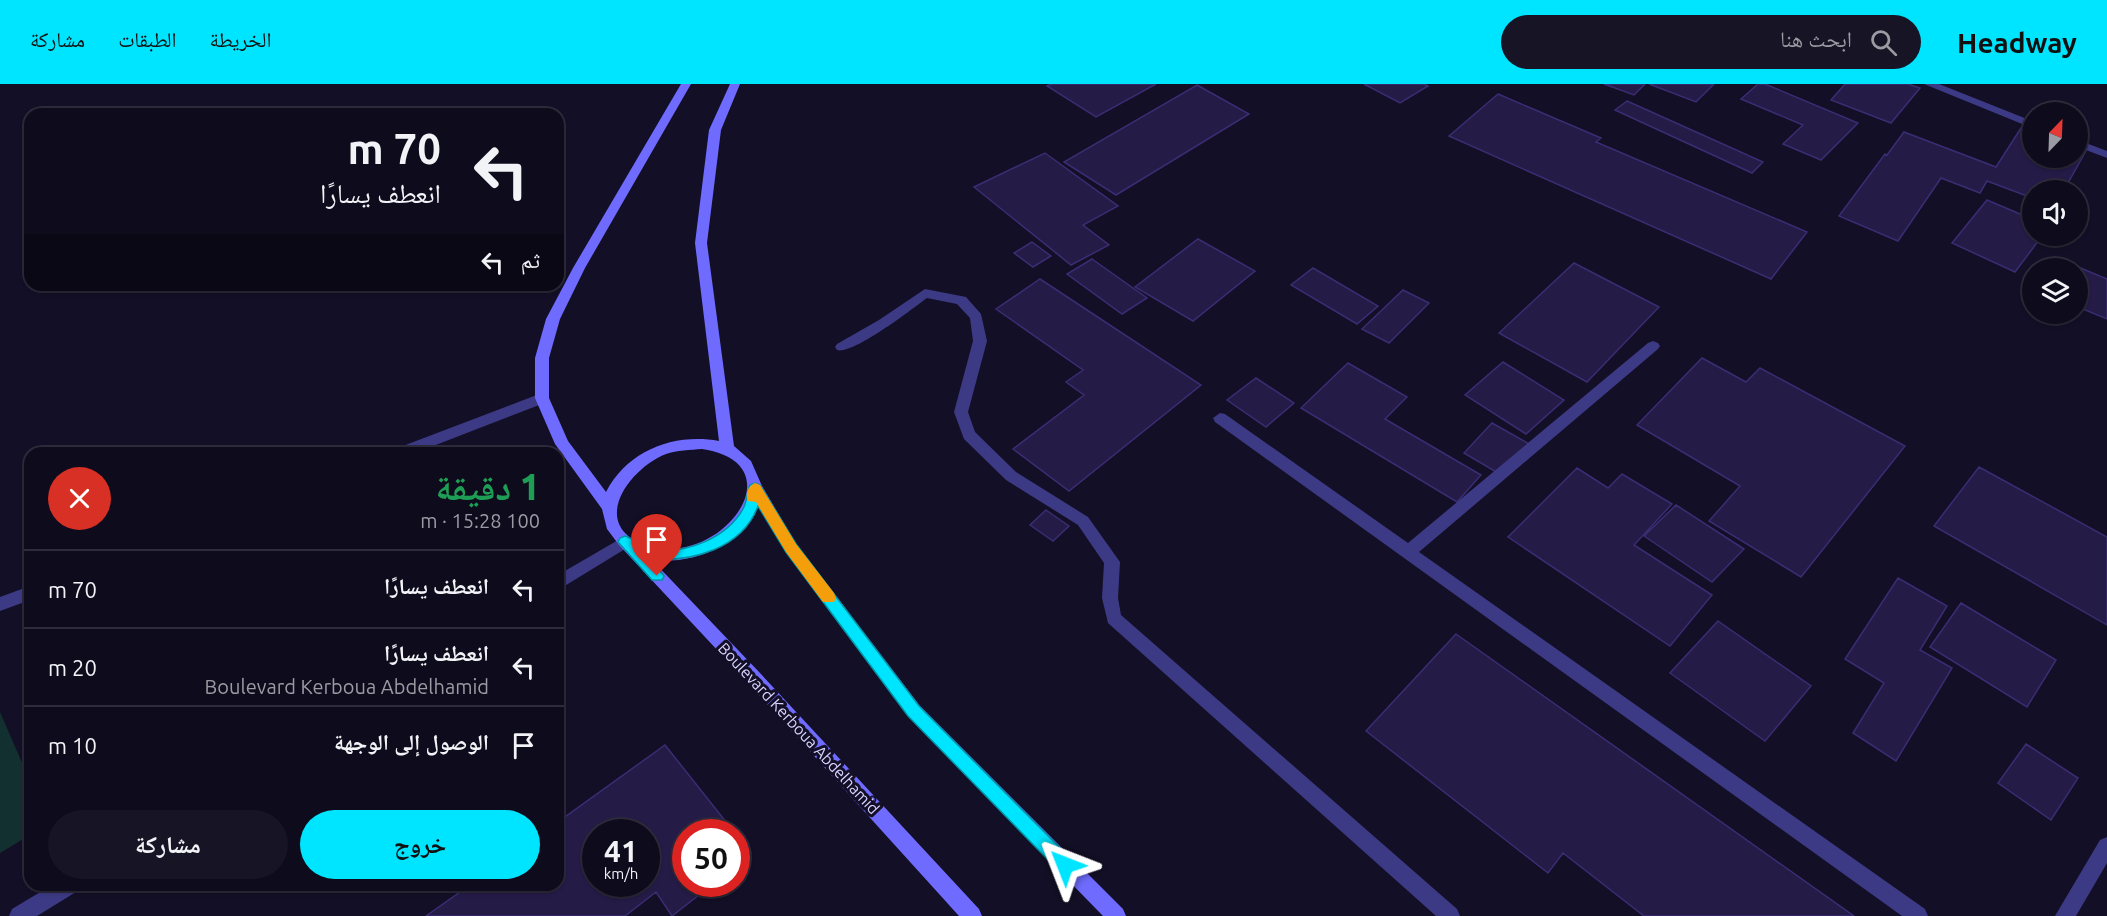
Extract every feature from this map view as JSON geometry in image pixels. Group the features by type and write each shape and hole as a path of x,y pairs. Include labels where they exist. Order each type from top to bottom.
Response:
{"main road":[{"path":"610,508 562,444 542,398 542,358 553,319 596,238 686,84"},
{"path":"727,449 701,243 715,130 735,84"},
{"path":"755,489 751,508 738,526 723,538 700,550 674,555 648,553 625,542 613,527 610,508 615,488 628,470 654,453 678,445 702,444 727,449 742,459 750,470 755,489 791,548 914,711 1116,916"},
{"name":"Boulevard Kerboua Abdelhamid","path":"625,542 754,678 972,916"}],"street":[{"path":"1929,84 2022,121"},
{"path":"2088,147 2107,155"},
{"path":"842,347 884,323 925,292 961,300 976,316 980,341 961,412 969,435 1011,476 1083,521 1112,562 1110,598 1114,618 1450,916"},
{"path":"1408,552 1653,346"},
{"path":"415,447 542,398"},
{"path":"1220,418 1918,916"},
{"path":"564,579 625,542"},
{"path":"0,604 24,595"},
{"path":"2066,916 2107,846"},
{"path":"19,916 59,891"}],"green space":[{"path":"0,712 24,767 24,839 0,853"}],"building":[{"path":"1052,84 1156,84 1096,117 1047,86"},
{"path":"1364,84 1424,84 1428,86 1400,103"},
{"path":"1604,84 1645,84 1634,95"},
{"path":"1649,84 1714,84 1696,102"},
{"path":"1758,84 1765,84 1858,123 1821,160 1783,144 1803,125 1741,99"},
{"path":"1845,84 1908,84 1920,88 1891,123 1831,100"},
{"path":"1197,85 1249,114 1116,195 1064,162"},
{"path":"1498,94 1601,138 1596,142 1807,232 1771,279 1449,136"},
{"path":"1627,101 1763,162 1752,173 1615,110"},
{"path":"2021,128 2022,168 2076,168 2070,180 2022,180 2022,194 1987,181 1980,193 1941,178 1898,241 1839,216 1904,132 1996,167"},
{"path":"1045,153 1118,206 1083,225 1109,245 1071,265 974,187"},
{"path":"1987,200 2022,215 2022,246 2034,246 2026,258 2022,258 2022,263 2015,272 1952,243"},
{"path":"1198,239 1255,271 1193,321 1135,287"},
{"path":"1032,242 1051,256 1033,267 1014,253"},
{"path":"1092,259 1147,298 1122,314 1067,274"},
{"path":"1574,263 1659,307 1587,382 1499,333"},
{"path":"1313,268 1378,306 1357,324 1291,285"},
{"path":"2088,271 2107,279 2107,319 2088,311"},
{"path":"1040,279 1201,385 1069,491 1013,449 1084,395 1066,382 1083,370 996,309"},
{"path":"1403,290 1429,303 1389,343 1362,329"},
{"path":"1702,358 1746,382 1760,368 1905,446 1801,577 1709,521 1740,486 1637,425"},
{"path":"1503,362 1564,400 1526,434 1465,395"},
{"path":"1348,363 1407,397 1385,419 1481,475 1457,502 1301,408"},
{"path":"1256,378 1294,403 1266,427 1227,400"},
{"path":"1492,423 1531,445 1503,476 1464,453"},
{"path":"1979,467 2107,537 2107,625 1934,526"},
{"path":"1577,468 1608,488 1622,474 1672,504 1634,545 1712,595 1670,646 1508,537"},
{"path":"1676,505 1744,549 1712,582 1644,536"},
{"path":"1046,510 1069,526 1053,541 1030,525"},
{"path":"1898,578 1947,606 1920,650 1952,668 1896,761 1853,733 1884,683 1845,659"},
{"path":"1961,603 2056,660 2027,707 1930,647"},
{"path":"1718,621 1811,686 1765,741 1670,673"},
{"path":"1456,634 1854,916 1644,916 1563,853 1548,873 1366,731"},
{"path":"2026,744 2078,778 2051,820 1998,783"},
{"path":"665,745 724,819 672,819 672,897 696,897 672,916 659,897 660,819 582,819 582,897 650,897 625,916 426,916 461,891 564,891 564,818"}],"slow traffic":[{"path":"753,497 755,489 791,548 828,598"}],"route":[{"path":"657,576 625,542 648,553 674,555 700,550 723,538 738,526 751,508 755,489 791,548 914,711 1065,865"}]}
